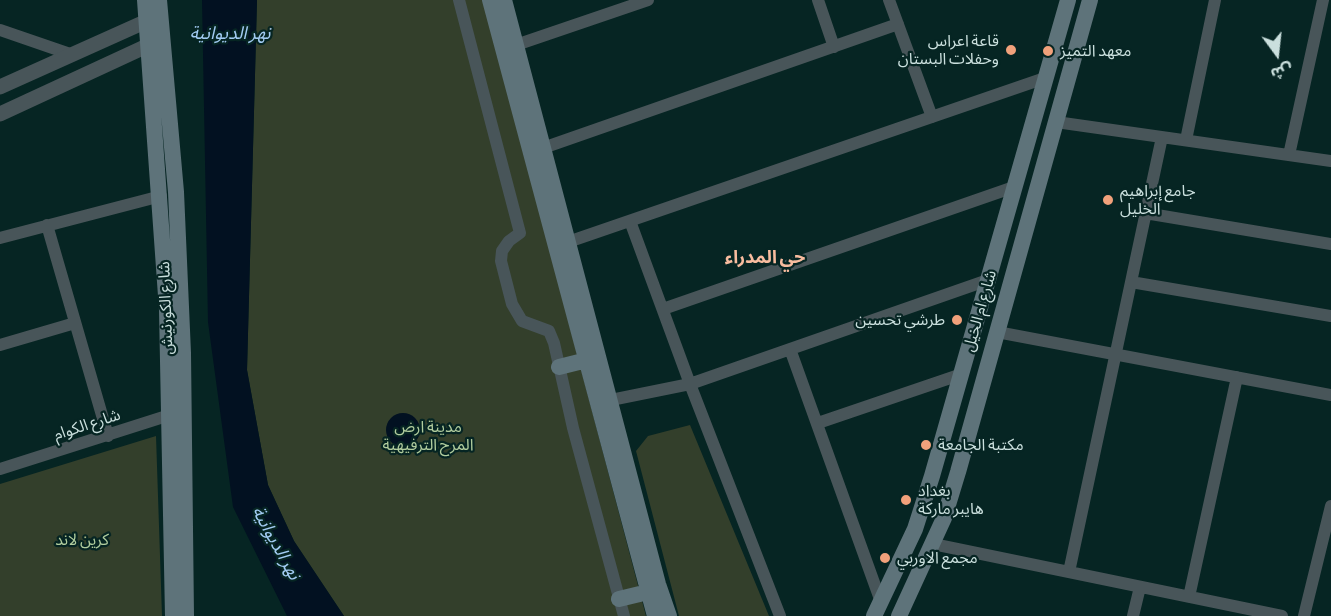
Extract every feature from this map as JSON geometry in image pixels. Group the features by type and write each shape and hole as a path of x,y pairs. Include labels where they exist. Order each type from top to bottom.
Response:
{"main road":[{"name":"شارع الكورنيش","path":"144,0 156,11 161,196 176,413 186,616"},
{"path":"490,0 655,616"},
{"path":"504,0 658,584 669,616"},
{"name":"شارع ام الخيل","path":"878,609 920,516 1068,0"},
{"name":"شارع ام الخيل","path":"899,616 933,544 958,472 1090,0"},
{"name":"شارع الكورنيش","path":"156,44 176,192 173,616"},
{"path":"560,367 587,360"},
{"path":"619,599 648,592"}],"street":[{"path":"459,0 520,233 509,241 502,251 501,261 512,304 515,314 522,321 549,331 624,616"},
{"path":"516,45 648,0"},
{"path":"818,0 834,47"},
{"path":"889,0 932,117"},
{"path":"1186,140 1215,0"},
{"path":"1289,155 1323,0"},
{"path":"0,87 156,11"},
{"path":"543,148 898,24"},
{"path":"0,30 70,54"},
{"path":"0,114 156,44"},
{"path":"568,243 1046,78"},
{"path":"1056,122 1331,161"},
{"path":"1070,572 1162,137"},
{"path":"663,309 1014,187"},
{"path":"0,238 161,196"},
{"path":"1145,213 1331,244"},
{"path":"630,221 780,616"},
{"path":"47,225 108,436"},
{"path":"611,400 690,384 988,280"},
{"path":"1131,282 1331,316"},
{"path":"0,345 75,323"},
{"path":"997,332 1331,395"},
{"path":"790,349 818,423 878,609"},
{"path":"818,423 962,374"},
{"path":"1189,597 1237,377"},
{"name":"شارع الكوام","path":"0,469 176,413"},
{"path":"1304,616 1331,507"},
{"path":"933,544 1282,616"},
{"path":"1133,616 1140,587"},
{"path":"1216,616 1218,603"}],"green space":[{"name":"مدينة ارض المرح الترفيهية","path":"257,0 484,0 646,616 344,616 294,541 268,485 247,370"},
{"path":"690,425 769,616 679,616 636,451 648,436"},
{"name":"كرين لاند","path":"156,436 162,616 0,616 0,484"}],"water":[{"name":"نهر الديوانية","path":"202,0 257,0 247,370 268,485 294,541 344,616 287,616 233,507 208,322"},
{"path":"403,413 415,418 420,430 415,442 403,447 391,442 386,430 391,418"}],"place":[{"name":"قاعة اعراس وحفلات البستان","path":"1011,50"},
{"name":"معهد التميز","path":"1048,51"},
{"name":"جامع إبراهيم الخليل","path":"1108,200"},
{"name":"طرشي تحسين","path":"957,320"},
{"name":"مكتبة الجامعة","path":"926,445"},
{"name":"بغداد هايبر ماركة","path":"906,500"},
{"name":"مجمع الاوربي","path":"885,558"}],"district":[{"name":"حي المدراء","path":"765,258"}]}
